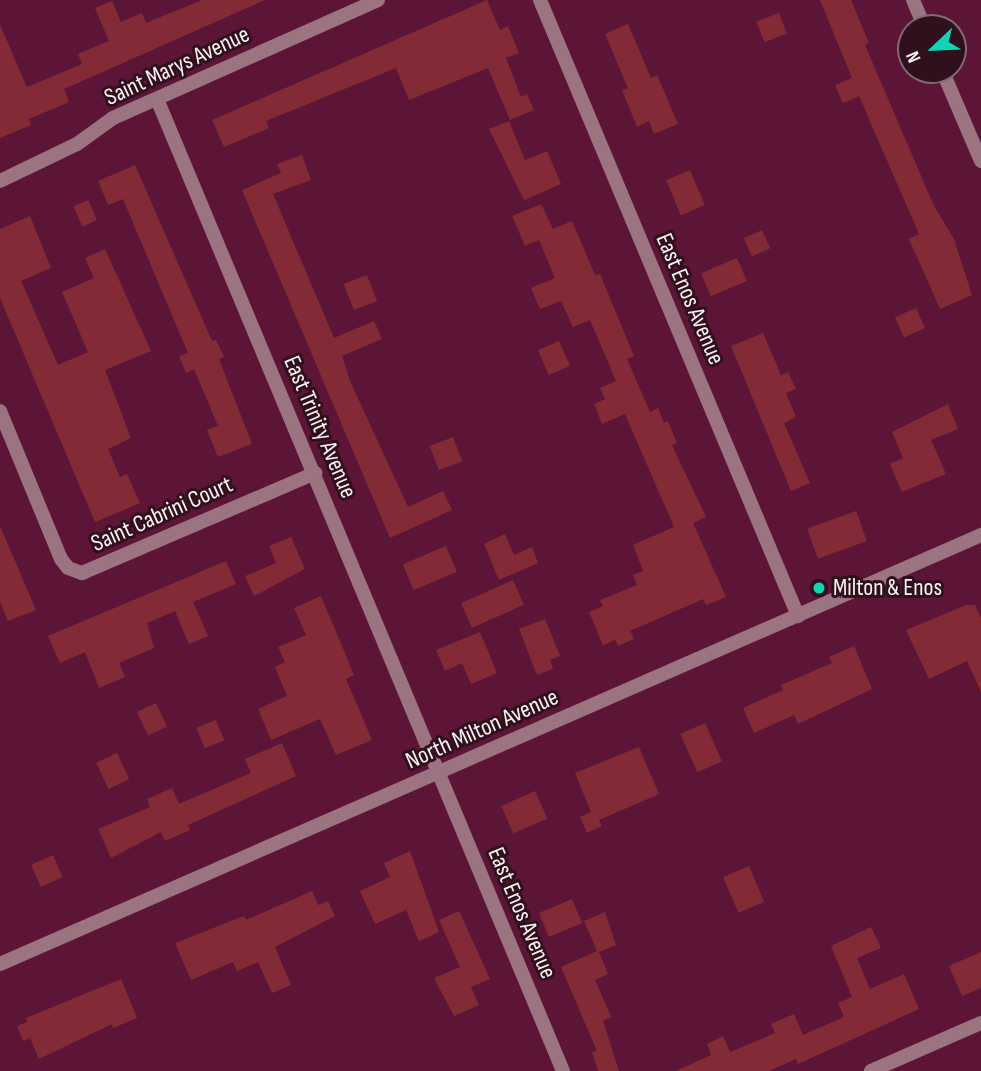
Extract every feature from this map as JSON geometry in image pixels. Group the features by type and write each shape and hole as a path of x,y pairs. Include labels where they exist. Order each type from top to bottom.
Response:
{"street":[{"name":"Saint Marys Avenue","path":"0,181 77,144 113,118 378,0"},
{"name":"East Enos Avenue","path":"540,0 798,616"},
{"path":"948,84 981,161"},
{"name":"East Trinity Avenue","path":"157,99 439,773"},
{"name":"Saint Cabrini Court","path":"0,411 61,559 68,568 82,573 315,472"},
{"name":"North Milton Avenue","path":"0,964 981,535"},
{"name":"East Enos Avenue","path":"439,773 563,1071"},
{"path":"870,1071 981,1023"}],"building":[{"path":"202,0 265,0 64,89 69,102 29,119 31,125 0,138 0,25 27,87 82,64 78,54 109,41 95,8 112,1 121,22 142,13 146,23"},
{"path":"487,0 500,30 508,26 519,53 506,58 521,97 527,94 534,110 510,120 488,68 409,100 396,68 266,121 269,128 224,147 212,120"},
{"path":"820,0 851,0 869,43 865,45 934,206 954,239 972,295 940,309 909,239 919,234 859,96 843,103 835,85 852,78"},
{"path":"779,13 787,34 764,42 757,22"},
{"path":"628,24 651,78 657,75 678,124 654,134 649,121 637,127 622,90 628,88 605,34"},
{"path":"509,121 525,160 547,151 561,184 524,200 489,129"},
{"path":"302,155 311,180 273,194 334,338 374,321 382,339 342,356 350,381 408,507 443,491 452,510 390,538 242,190 281,173 277,164"},
{"path":"135,165 212,341 216,340 224,357 219,359 252,444 218,457 207,430 218,426 194,369 186,373 179,356 188,353 123,199 108,205 98,181"},
{"path":"690,170 705,205 681,215 666,180"},
{"path":"88,200 97,220 82,227 73,207"},
{"path":"541,204 553,229 572,221 595,275 600,274 634,356 627,359 650,412 658,408 664,423 668,421 677,443 672,445 706,517 693,523 726,597 706,605 703,599 630,631 634,639 618,646 615,640 603,645 589,612 603,606 600,600 637,585 633,575 643,571 633,545 674,527 625,414 602,424 594,404 605,399 600,388 616,381 590,320 573,327 561,301 540,309 531,288 555,278 539,240 525,246 512,216"},
{"path":"30,216 51,268 21,281 58,365 88,352 62,292 94,278 85,258 105,249 151,351 105,370 131,438 108,449 120,477 127,474 140,503 95,522 0,298 0,229"},
{"path":"762,230 770,248 752,256 744,238"},
{"path":"737,258 747,281 711,296 701,273"},
{"path":"367,275 377,301 354,310 344,284"},
{"path":"916,308 925,328 904,337 895,317"},
{"path":"763,333 781,375 788,372 796,389 786,393 796,417 784,423 810,483 791,491 731,346"},
{"path":"559,341 570,366 549,375 538,350"},
{"path":"948,404 958,429 931,440 946,474 902,492 890,464 903,458 892,432"},
{"path":"453,437 462,461 439,470 430,446"},
{"path":"856,511 867,541 818,559 807,529"},
{"path":"0,526 36,610 8,621 0,602"},
{"path":"505,534 514,555 532,547 538,563 499,580 484,544"},
{"path":"291,537 305,569 254,596 245,576 276,563 269,546"},
{"path":"446,546 457,572 414,590 403,564"},
{"path":"226,561 236,584 193,602 208,636 189,644 175,611 147,623 154,648 119,663 125,677 99,688 85,652 60,663 48,636"},
{"path":"513,580 524,605 472,628 461,603"},
{"path":"321,596 354,675 346,679 372,740 336,755 320,719 271,740 258,709 287,696 275,667 285,662 278,647 306,635 294,608"},
{"path":"966,605 975,605 981,618 981,692 967,661 929,679 906,630"},
{"path":"545,619 560,656 550,660 553,669 537,675 519,629"},
{"path":"480,632 497,673 471,684 462,663 445,671 436,650"},
{"path":"854,646 872,689 798,724 794,715 754,733 743,708 783,690 781,685 832,663 829,657"},
{"path":"156,703 167,727 148,735 137,712"},
{"path":"216,720 224,740 205,748 197,728"},
{"path":"705,723 722,761 697,772 680,734"},
{"path":"282,743 296,776 188,825 190,830 165,841 161,832 111,858 98,829 150,807 147,799 172,788 179,804 251,773 245,759"},
{"path":"639,747 659,794 599,820 602,826 587,833 580,817 591,812 575,773"},
{"path":"117,753 129,779 108,789 96,763"},
{"path":"535,791 547,818 513,833 501,806"},
{"path":"410,851 439,932 419,941 406,910 375,924 360,891 390,877 384,863"},
{"path":"53,855 63,877 41,887 31,865"},
{"path":"749,866 764,902 738,913 723,877"},
{"path":"312,891 318,905 328,901 335,916 275,947 291,985 272,993 258,962 237,971 233,962 191,980 175,943 244,916 246,920"},
{"path":"572,899 582,923 549,937 539,913"},
{"path":"459,911 490,979 471,987 479,1005 454,1016 434,978 460,967 439,920"},
{"path":"605,912 616,945 599,952 608,974 595,980 611,1017 603,1021 619,1071 598,1071 592,1052 597,1051 561,967 597,951 584,921"},
{"path":"871,927 881,948 857,958 870,989 904,974 919,1009 798,1064 796,1059 769,1071 676,1071 711,1055 707,1044 723,1036 730,1052 775,1033 771,1024 794,1014 803,1035 844,1017 838,1003 852,997 831,946"},
{"path":"981,952 981,988 962,996 949,966"},
{"path":"121,979 137,1018 113,1028 112,1024 39,1059 30,1038 23,1041 17,1026 27,1022 26,1018"}],"place":[{"name":"Milton & Enos","path":"819,588"}]}
